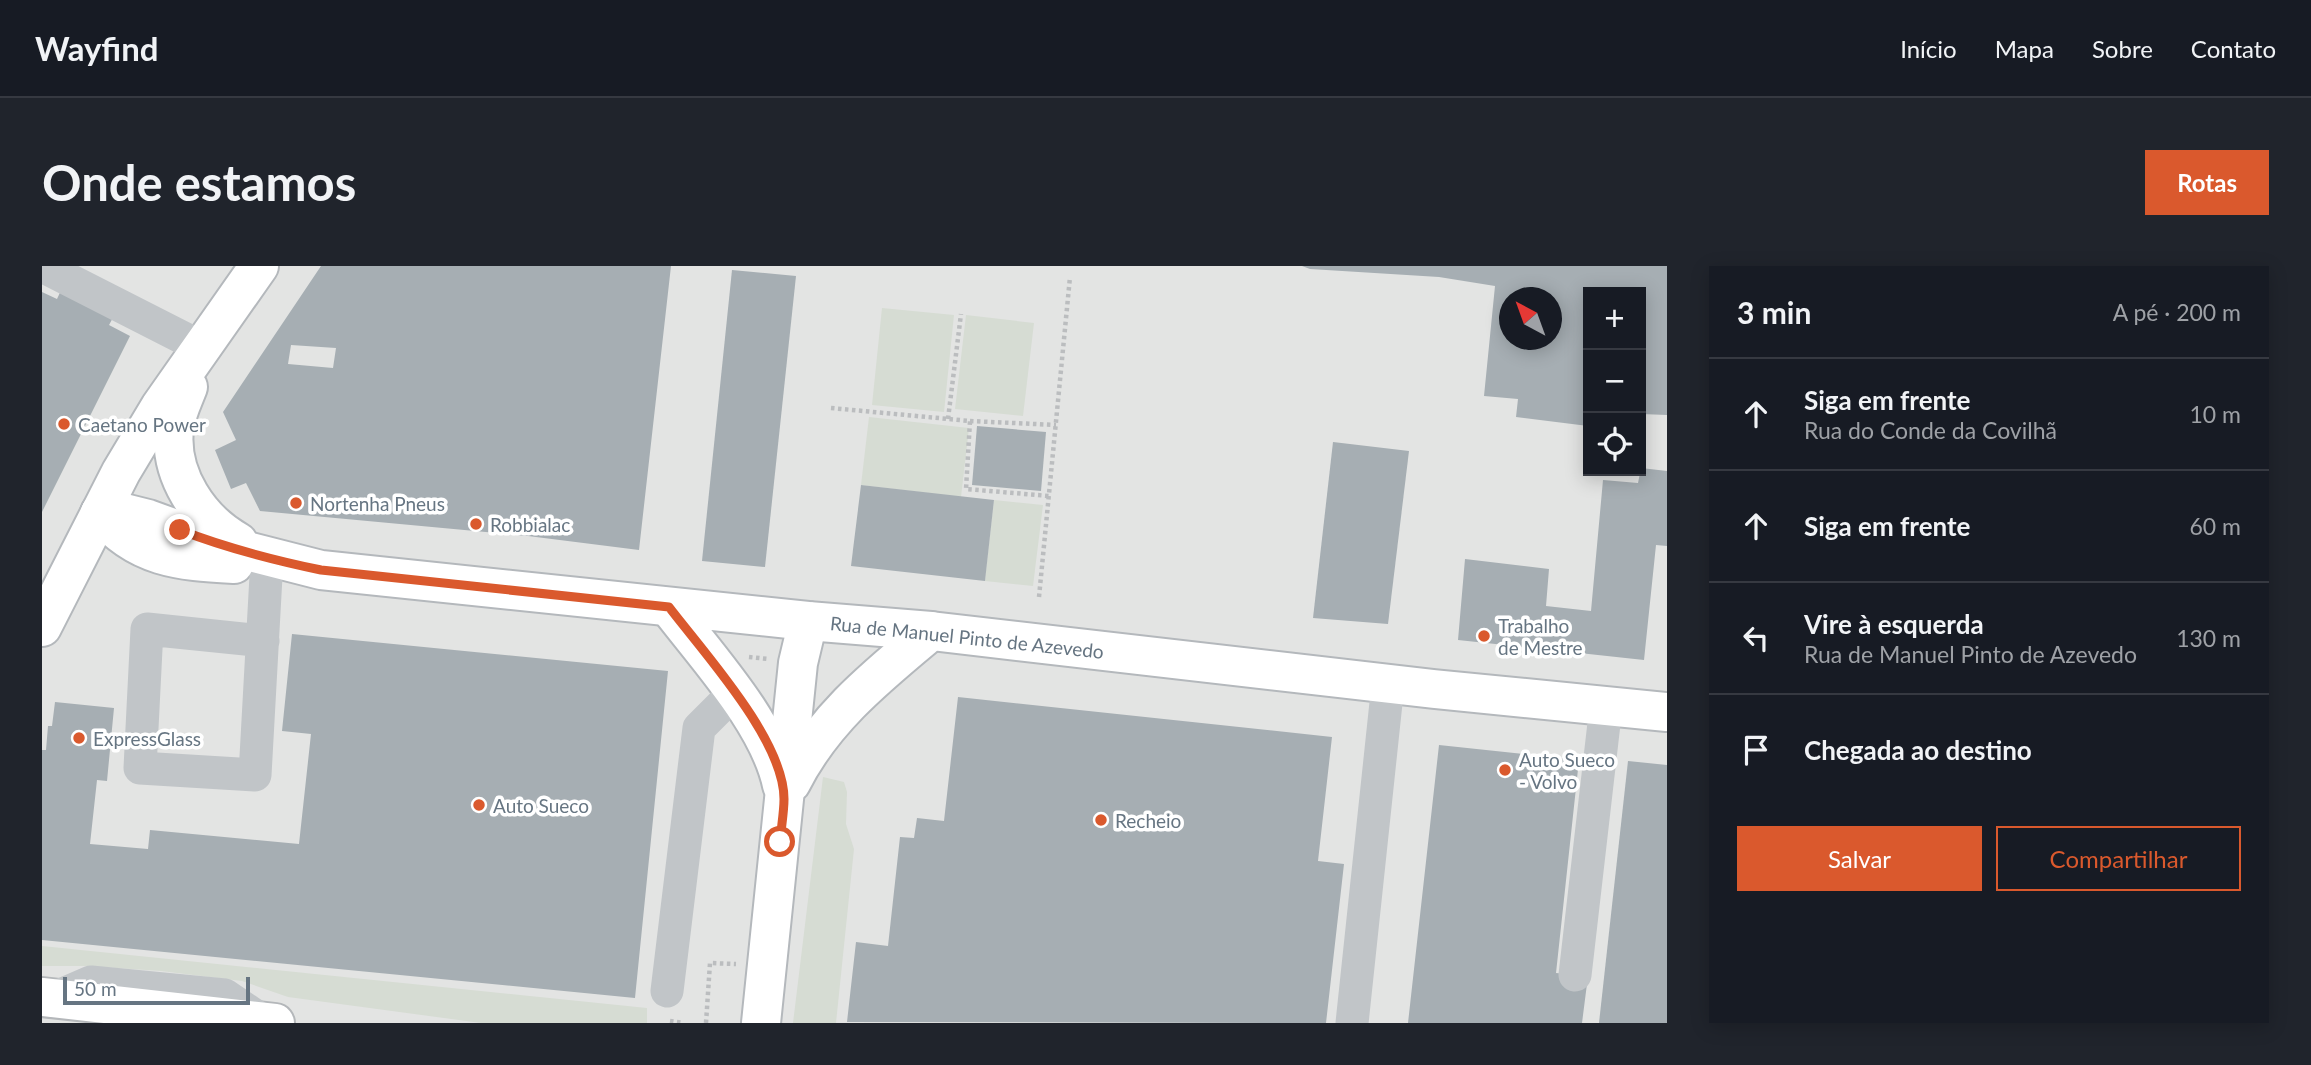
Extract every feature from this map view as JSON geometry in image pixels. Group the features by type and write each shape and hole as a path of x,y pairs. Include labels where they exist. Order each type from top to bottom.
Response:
{"main road":[{"path":"42,627 100,513 160,407 259,266"},
{"name":"Rua de Manuel Pinto de Azevedo","path":"203,348 174,428 175,451 182,478 189,494 211,524 223,534 267,558"},
{"name":"Rua de Manuel Pinto de Azevedo","path":"100,513 116,511 148,519 211,542 321,570 808,621 930,631 1388,684 1667,712"},
{"path":"669,607 768,743 778,768 784,797"},
{"path":"761,1023 798,663 808,621"},
{"path":"784,797 801,764 844,707 930,631"},
{"path":"48,998 269,1022"}],"lane":[{"path":"42,267 203,348"},
{"path":"262,641 148,629 140,768 255,775 267,558"},
{"path":"1352,1023 1388,684"},
{"path":"667,991 699,728 734,693"},
{"path":"1575,975 1606,706"}],"path":[{"path":"1039,597 1070,277"},
{"path":"948,419 961,314"},
{"path":"831,408 970,421 1056,425"},
{"path":"970,421 967,489 1049,496"},
{"path":"706,1023 709,963 768,968"}],"shaded area":[{"path":"42,266 1667,266 1667,1023 42,1023"},
{"path":"882,308 954,315 944,412 872,405"},
{"path":"966,315 1034,323 1023,416 955,409"},
{"path":"869,417 969,428 961,497 861,485"},
{"path":"994,500 1043,505 1033,586 985,581"},
{"path":"823,777 844,782 847,792 846,824 854,849 836,1023 793,1023"},
{"path":"42,946 647,1008 647,1023 481,1023 288,997 242,981 161,971 42,966"}],"building":[{"path":"321,266 671,266 639,550 528,536 260,511 246,483 231,489 215,450 236,440 223,412","holes":["291,345 336,348 333,368 288,364"]},
{"path":"1302,266 1667,266 1667,415 1646,414 1646,287 1583,287 1583,425 1516,417 1518,399 1484,396 1495,286 1439,277 1310,269"},
{"path":"732,270 796,276 765,567 702,561"},
{"name":"Caetano Power","path":"63,286 116,312 109,325 130,336 42,512 42,292 57,299"},
{"path":"977,426 1046,432 1041,491 972,485"},
{"path":"1333,442 1409,451 1388,624 1313,618"},
{"path":"1646,469 1667,471 1667,546 1656,545 1644,660 1458,640 1465,559 1549,569 1546,606 1591,611 1603,480 1638,483 1639,476 1646,476"},
{"path":"861,485 994,500 985,581 851,566"},
{"name":"Auto Sueco","path":"292,634 668,671 635,998 42,940 42,750 46,750 48,726 52,726 55,702 114,708 107,781 97,780 90,844 148,849 150,830 299,844 311,734 282,731"},
{"name":"Recheio","path":"958,697 1332,737 1318,861 1344,864 1326,1023 847,1022 856,942 888,946 900,837 914,838 917,818 944,821"},
{"path":"1439,745 1579,760 1556,973 1588,976 1582,1023 1408,1023"},
{"path":"1628,761 1667,765 1667,1023 1599,1023"}],"place":[{"name":"Caetano Power","path":"64,424"},
{"name":"Nortenha Pneus","path":"296,503"},
{"name":"Robbialac","path":"476,524"},
{"name":"Trabalho de Mestre","path":"1484,636"},
{"name":"ExpressGlass","path":"79,738"},
{"name":"Auto Sueco - Volvo","path":"1505,770"},
{"name":"Auto Sueco","path":"479,805"},
{"name":"Recheio","path":"1101,820"}],"route":[{"path":"180,530 267,558 321,570 669,607 768,743 778,768 784,797 780,842"}]}
